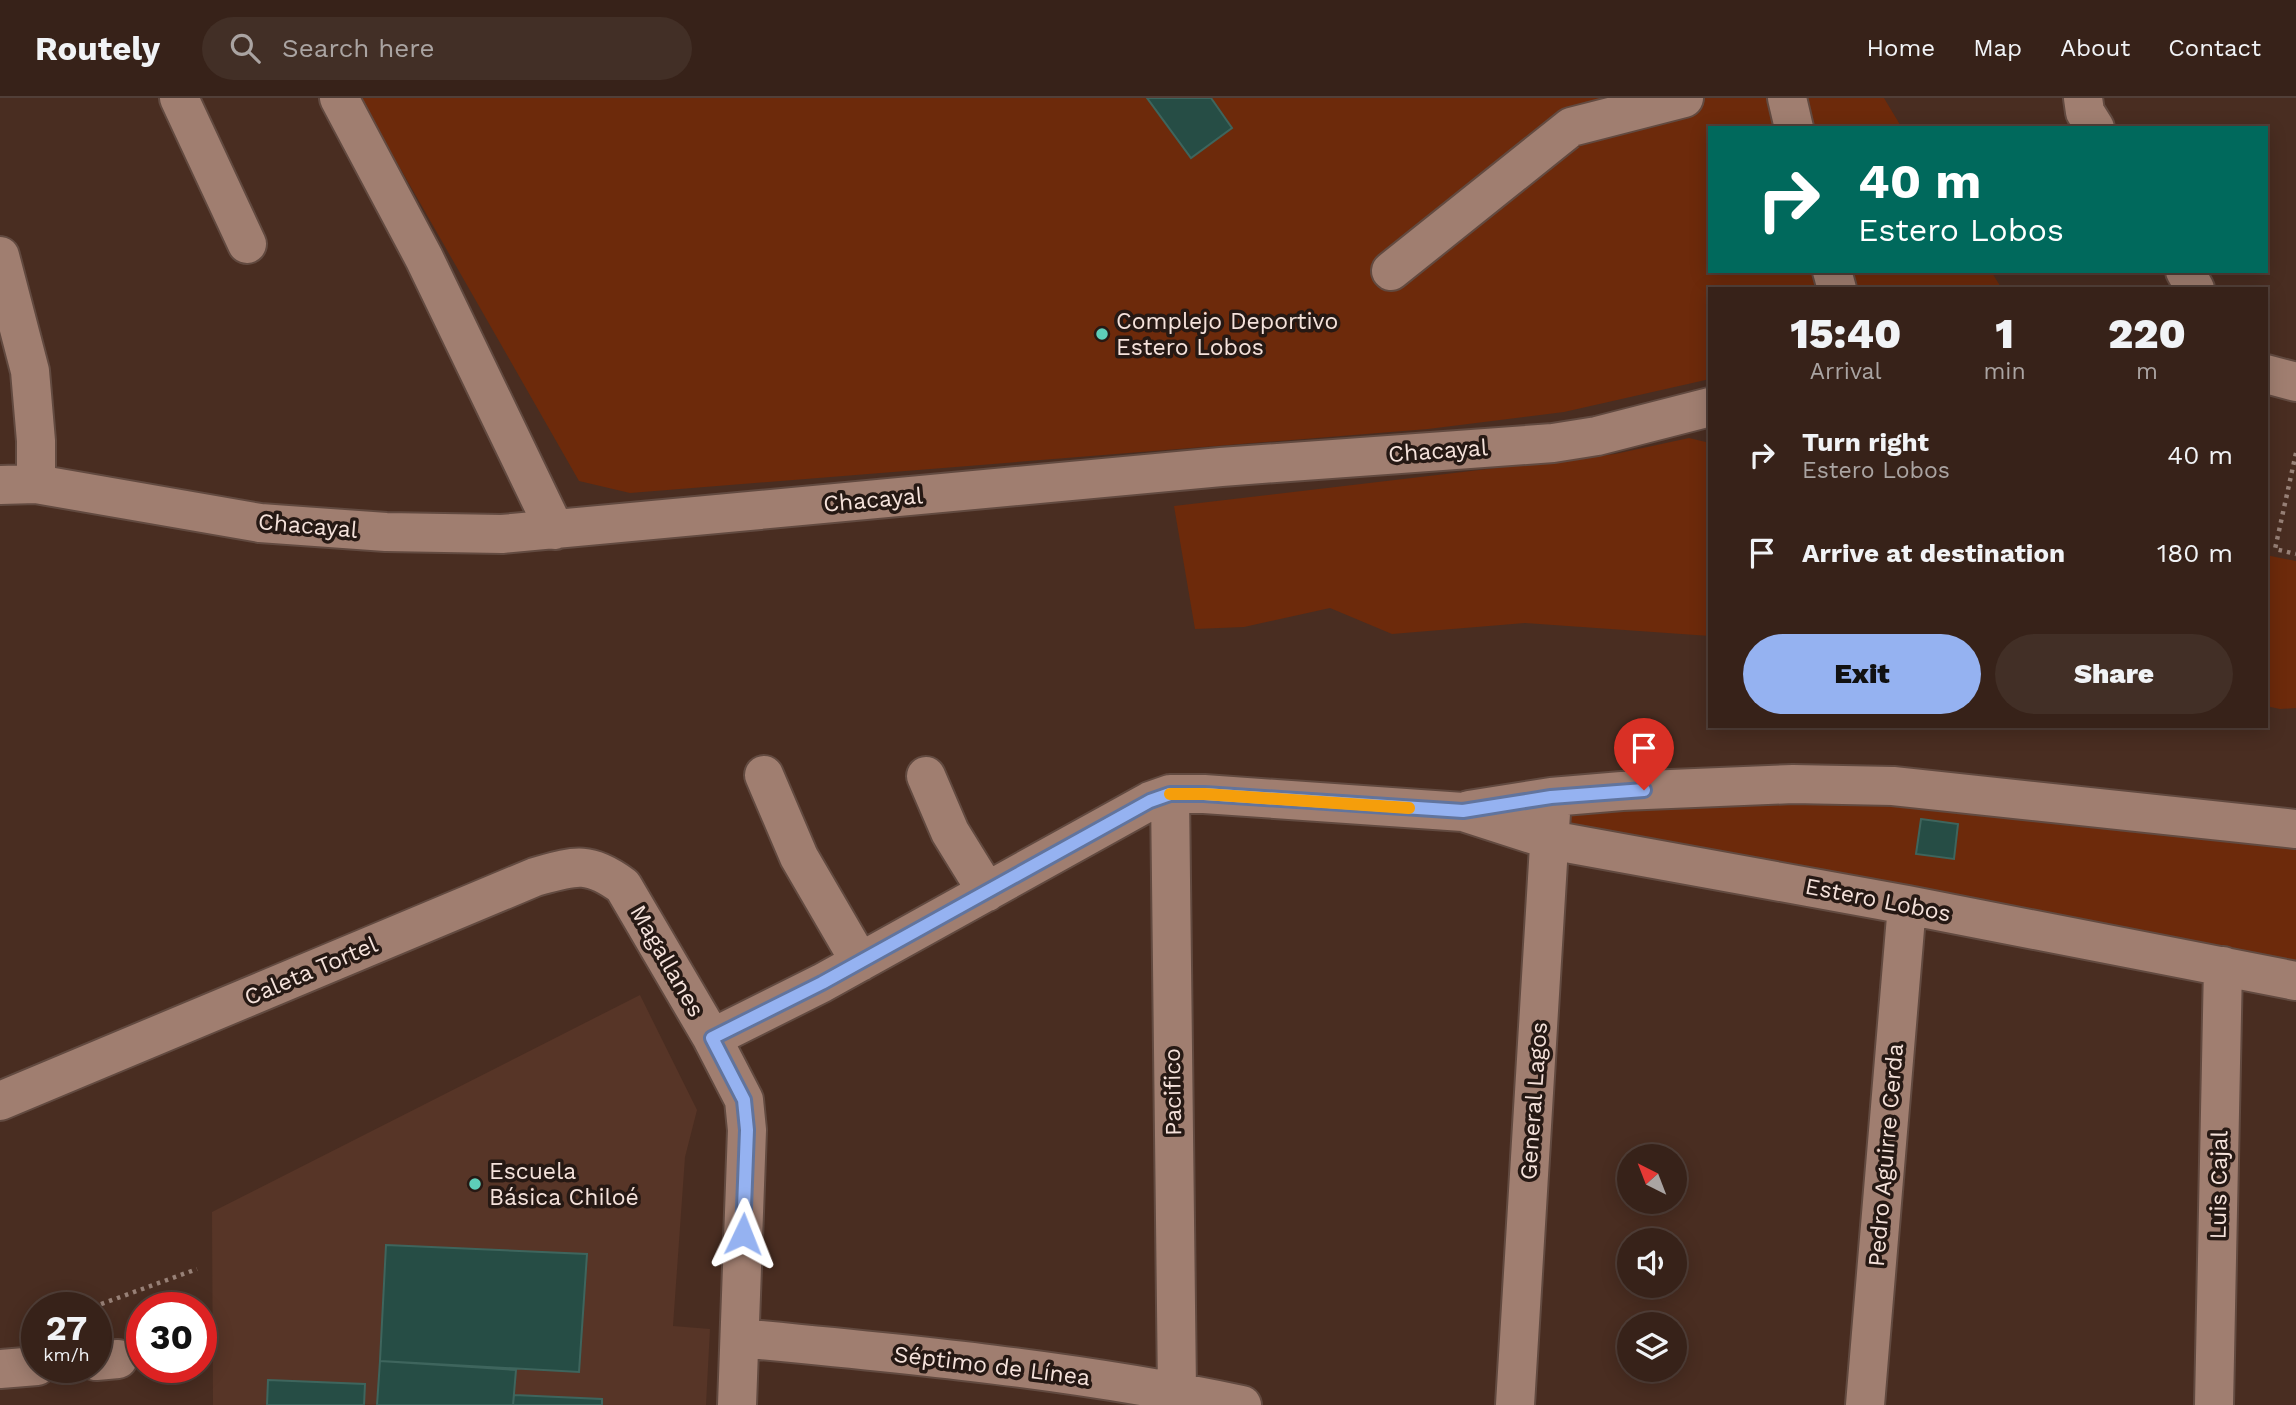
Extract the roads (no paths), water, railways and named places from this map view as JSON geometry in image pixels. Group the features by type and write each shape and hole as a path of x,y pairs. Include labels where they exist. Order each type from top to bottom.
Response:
{"street":[{"path":"179,98 247,244"},
{"path":"339,98 424,258 555,530"},
{"path":"1391,271 1571,127 1684,98"},
{"path":"1787,98 1794,126"},
{"path":"2083,98 2085,112 2094,126"},
{"path":"0,256 30,371 36,441 18,484"},
{"name":"Chacayal","path":"18,484 260,523 386,532 502,534 1221,467 1553,443 1597,436 1708,408"},
{"path":"764,775 799,857 860,962"},
{"path":"926,776 950,832 987,891"},
{"name":"Estero Lobos","path":"712,1038 860,962 1150,801 1170,794 1463,811 1551,797 1688,787 1793,783 1893,786 2296,829"},
{"name":"Pacifico","path":"1170,794 1177,1391"},
{"name":"General Lagos","path":"1515,1405 1551,797"},
{"name":"Estero Lobos","path":"1463,811 1550,840 1907,905 2296,981"},
{"name":"Caleta Tortel","path":"0,1101 535,877 585,866 607,874 623,886"},
{"name":"Magallanes","path":"623,886 712,1038 744,1100 747,1130 737,1405"},
{"name":"Pedro Aguirre Cerda","path":"1865,1405 1907,905"},
{"name":"Luis Cajal","path":"2214,1405 2223,966"},
{"name":"Séptimo de Línea","path":"740,1338 963,1360 1177,1391 1242,1405"},
{"path":"0,1369 21,1367"}],"place":[{"name":"Complejo Deportivo Estero Lobos","path":"1102,334"},
{"name":"Escuela Básica Chiloé","path":"475,1184"}]}
